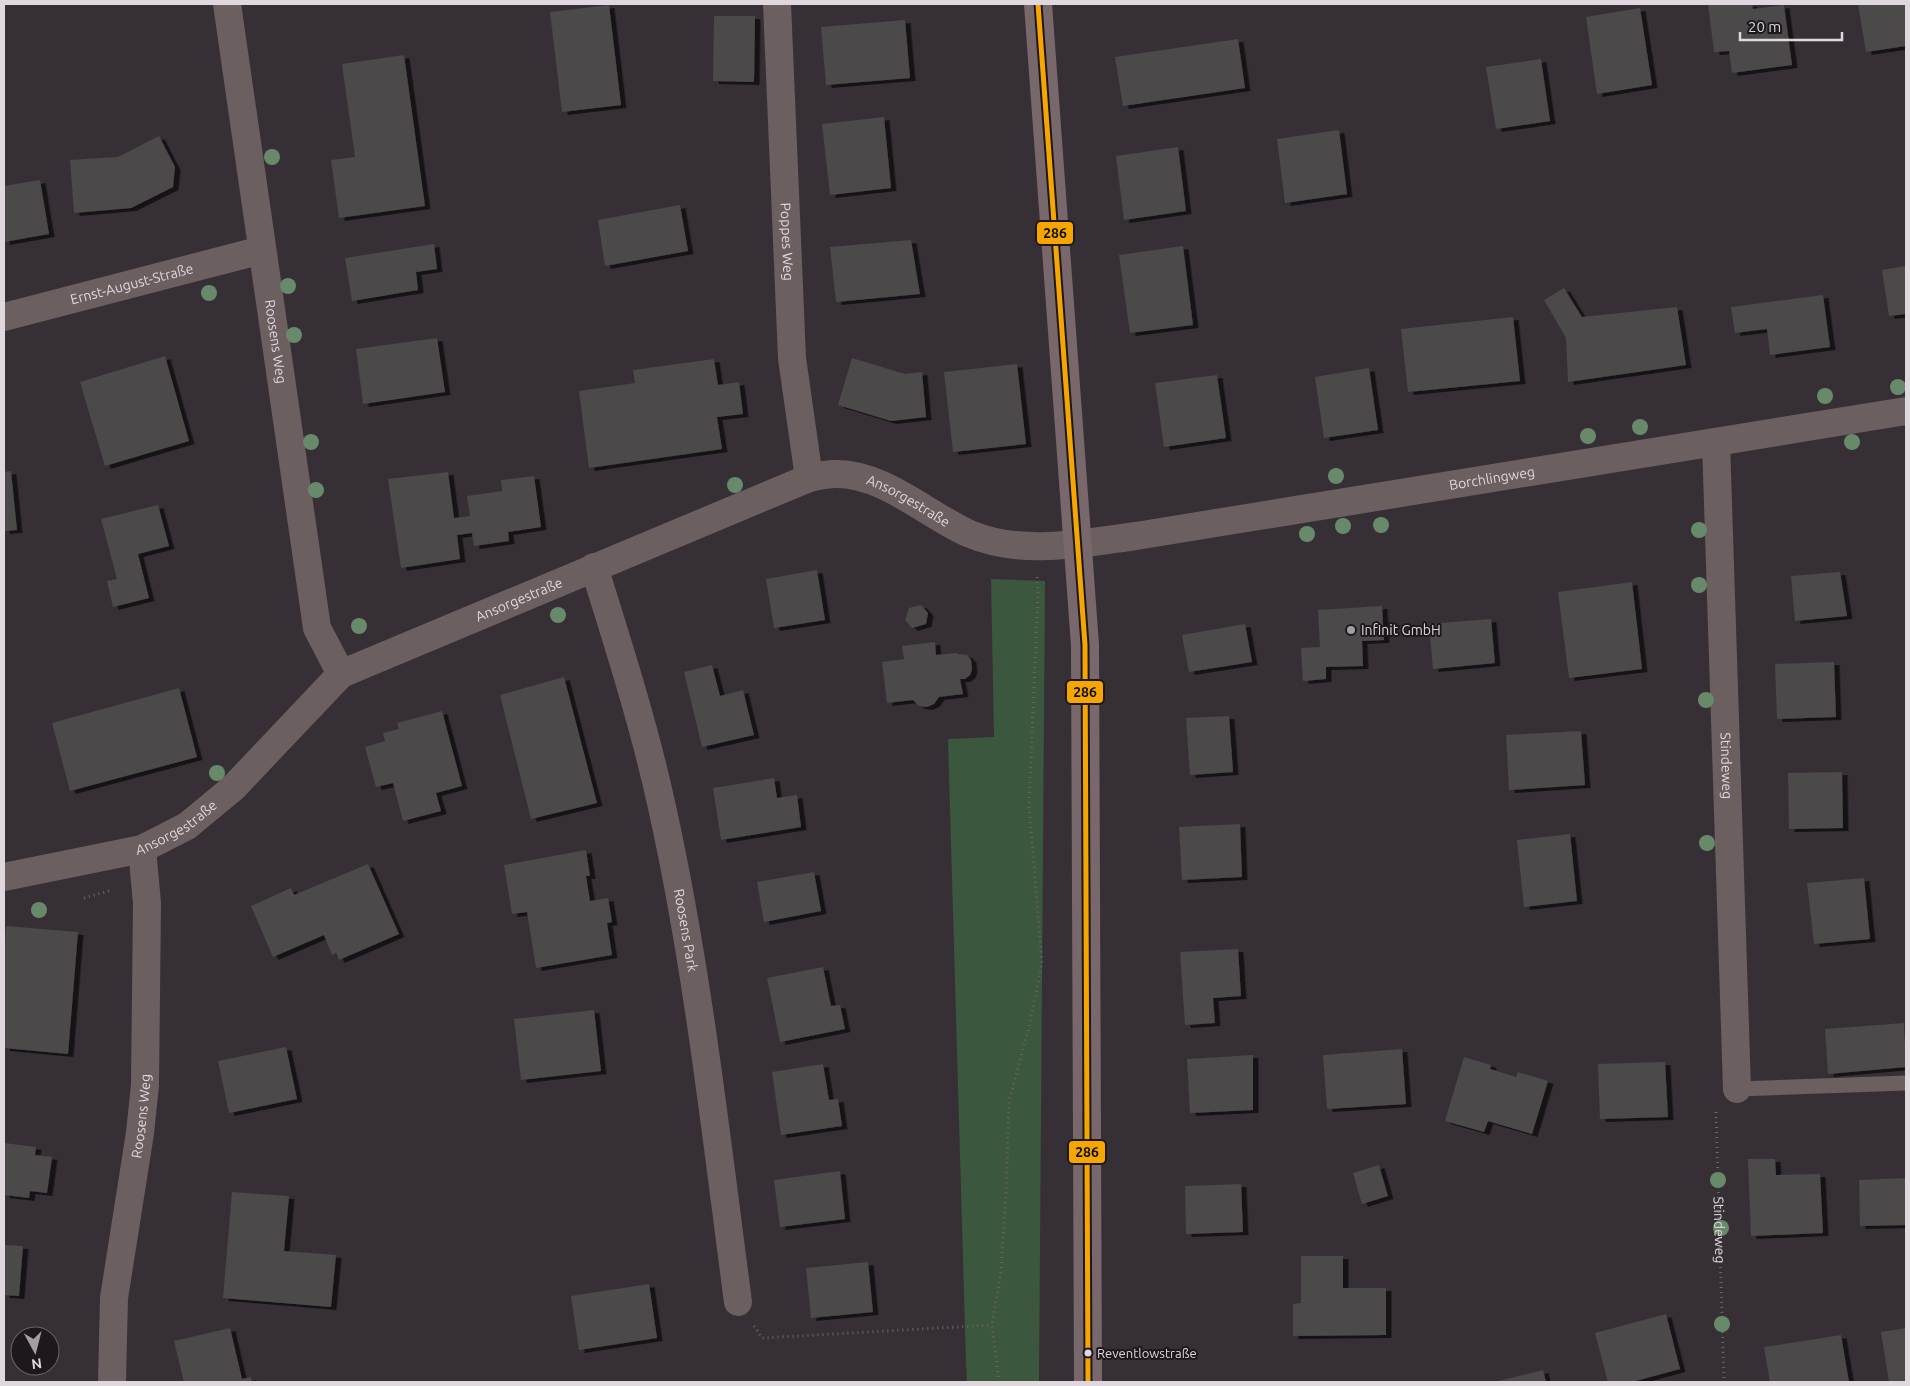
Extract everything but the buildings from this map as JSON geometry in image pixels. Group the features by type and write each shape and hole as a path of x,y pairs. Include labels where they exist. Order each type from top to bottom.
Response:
{"street":[{"name":"Roosens Weg","path":"227,4 318,628 341,674"},
{"name":"Poppes Weg","path":"776,4 792,358 809,478"},
{"path":"1038,4 1085,645 1088,1382"},
{"name":"Ernst-August-Straße","path":"4,317 262,250"},
{"name":"Borchlingweg","path":"1079,543 1146,535 1906,411"},
{"name":"Stindeweg","path":"1716,442 1737,1089"},
{"name":"Ansorgestraße","path":"4,877 142,849 187,826 233,788 341,674 809,478 836,474 859,476 880,484 970,534 1005,544 1035,546 1079,543"},
{"name":"Roosens Park","path":"594,567 639,711 662,808 697,998 738,1302"},
{"name":"Roosens Weg","path":"112,1382 114,1298 140,1133 145,1085 147,903 142,849"}],"lane":[{"path":"1737,1089 1906,1083"}],"path":[{"path":"999,1382 992,1325 1001,1271 1009,1101 1029,1027 1042,963 1029,805 1038,593 1035,546"},
{"name":"Stindeweg","path":"1724,1382 1715,1102 1737,1089"},
{"path":"738,1302 762,1338 992,1325"}],"green space":[{"path":"991,579 1045,581 1039,1382 967,1382 948,739 994,737"}],"transit line":[{"name":"286","path":"1038,4 1085,645 1088,1382"}],"place":[{"name":"Infinit GmbH","path":"1351,630"},
{"name":"Reventlowstraße","path":"1088,1353"}]}
